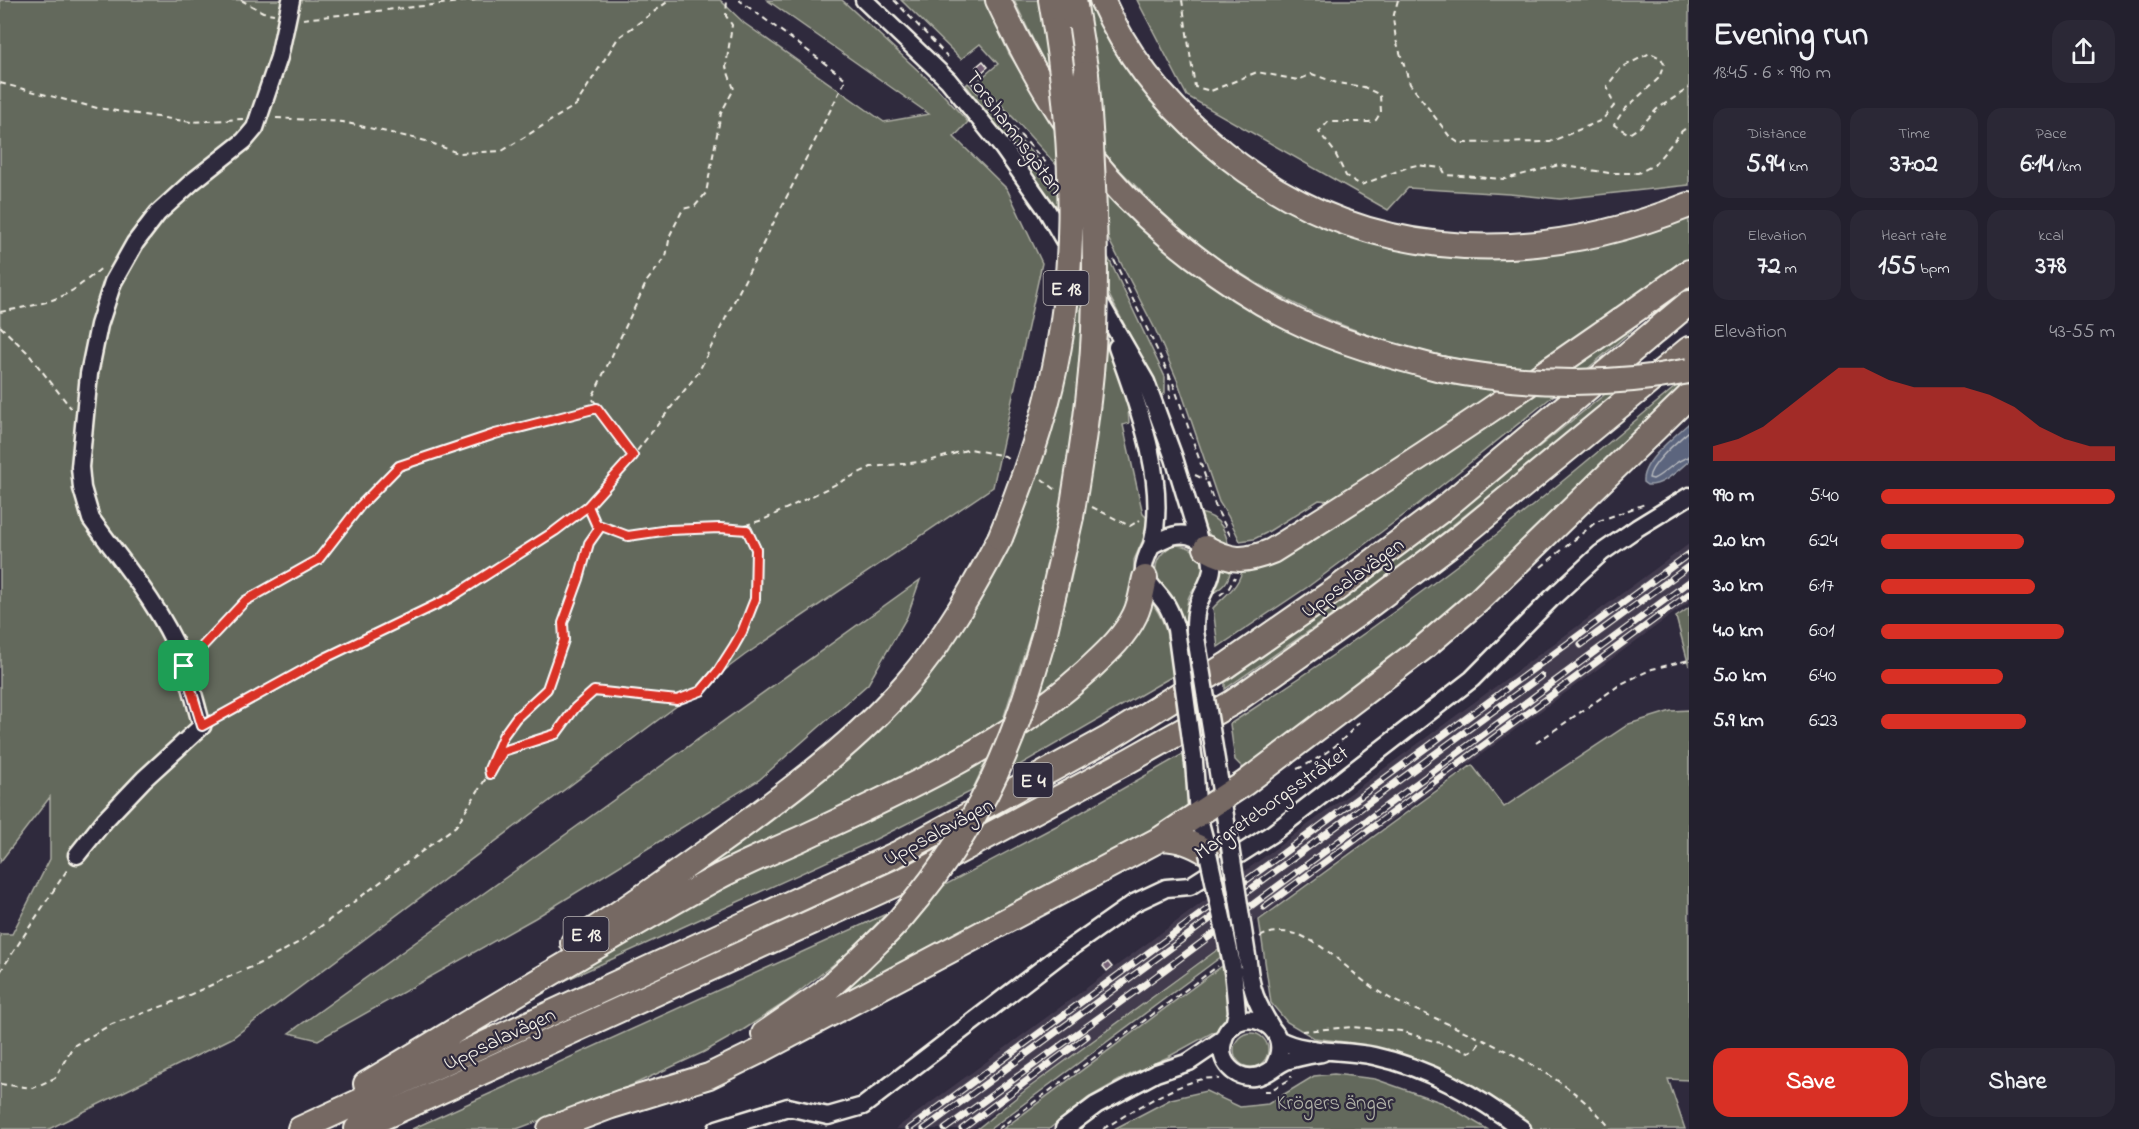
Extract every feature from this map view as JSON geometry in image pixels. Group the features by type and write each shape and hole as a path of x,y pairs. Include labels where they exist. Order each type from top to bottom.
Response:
{"highway":[{"path":"998,0 1026,59 1066,123 1105,174 1193,256 1249,294 1295,320 1343,340 1441,369 1517,381 1561,383 1614,381 1689,371"},
{"name":"E 18","path":"288,1129 462,1011 576,941 675,875 797,785 872,721 939,642 969,597 1000,538 1027,469 1047,403 1062,328 1072,203 1065,90 1051,0"},
{"name":"E 18","path":"550,1129 673,1080 739,1049 773,1029 822,994 900,919 960,839 988,789 1008,745 1044,636 1071,518 1082,452 1094,333 1095,208 1086,74 1074,0"},
{"path":"1102,0 1142,69 1188,123 1263,183 1302,205 1346,223 1392,237 1487,248 1542,244 1608,231 1689,205"},
{"path":"1202,544 1223,557 1237,559 1259,557 1272,551 1365,493 1572,355 1689,272"},
{"name":"Uppsalavägen","path":"300,1129 897,854 1109,738 1227,665 1335,590 1443,509 1689,303"},
{"name":"Uppsalavägen","path":"357,1129 915,875 1232,704 1464,534 1689,349"},
{"path":"608,1107 709,1076 740,1061 1162,838 1223,799 1347,707 1454,621 1689,396"},
{"path":"288,1129 721,876 910,788 979,750 1070,687 1109,650 1136,614 1145,578"},
{"path":"1162,838 1189,842 1208,853"}],"street":[{"name":"Torshamnsgatan","path":"864,0 948,81 1003,148 1046,209 1146,382 1202,544 1212,558 1210,584 1198,605 1195,631 1228,834 1234,965"},
{"path":"77,855 105,820 144,778 202,726 184,666 173,640 153,605 91,519 82,488 80,467 89,374 99,325 113,282 135,243 158,213 192,182 244,141 255,128 279,57 290,8"},
{"name":"Torshamnsgatan","path":"1105,312 1139,411 1151,462 1158,515 1152,545 1144,566 1145,578"},
{"name":"Margreteborgsstråket","path":"717,1129 788,1107 828,1116 863,1106 1060,955 1134,903 1166,888 1190,886 1273,833 1472,679 1551,599 1601,553 1689,496"},
{"path":"1152,545 1173,535 1188,535 1202,544"},
{"path":"1064,1129 1096,1105 1156,1073 1189,1062 1223,1039 1234,1025 1237,1012 1234,965 1198,815 1194,762 1176,629 1171,613 1145,578"},
{"path":"1234,965 1250,983 1255,1000 1276,1034 1280,1049 1273,1068"},
{"path":"1234,1025 1250,1019 1259,1020 1292,1045 1374,1056 1408,1065 1443,1079 1491,1106 1522,1129"},
{"path":"1223,1039 1223,1057 1227,1074"},
{"path":"1227,1074 1235,1073 1245,1077 1255,1077 1289,1060 1332,1051"},
{"path":"1189,1062 1218,1063 1227,1074"}],"path":[{"path":"241,0 262,12 290,8 308,20 478,0"},
{"path":"0,83 97,108 191,122 259,118 343,122 426,141 458,153 502,151 576,105 618,38 670,0"},
{"path":"633,456 592,398 647,281 666,257 670,235 684,209 695,206 706,193 721,113 735,89 726,67 732,25 726,16 727,0"},
{"path":"202,726 325,658 450,598 555,531 588,506 633,456 698,373 846,79 739,0"},
{"path":"1182,0 1195,87 1211,91 1257,72 1298,80 1312,74 1337,83 1364,87 1380,95 1381,112 1376,120 1328,122 1320,132 1334,151 1346,176 1361,185 1418,165 1442,168 1446,175 1505,179 1559,165 1609,174 1638,173 1654,165 1682,130 1689,126"},
{"path":"1398,0 1393,18 1396,40 1410,84 1450,137 1459,143 1550,142 1602,120 1614,106 1607,86 1621,68 1650,53 1661,58 1664,64 1659,78 1623,111 1614,125 1629,134 1640,127 1657,109 1689,88"},
{"path":"0,312 60,297 107,264"},
{"path":"0,326 27,352 84,426"},
{"path":"1169,373 1168,395 1171,401"},
{"path":"184,666 245,601 318,560 360,506 399,466 495,434 597,408"},
{"path":"732,529 763,520 871,467 929,461 970,449 1005,456 1014,463"},
{"path":"1194,470 1195,475 1206,480"},
{"path":"0,1084 33,1088 55,1078 73,1046 112,1024 169,1004 267,960 301,941 456,826 503,751 556,734 575,708 594,691 677,700 701,691 718,671 734,646 755,599 756,549 747,530 669,530 628,536 596,524 588,506"},
{"path":"490,774 489,769 503,736 516,718 547,689 564,640 563,623 589,543 601,526"},
{"path":"1536,743 1621,684 1652,669 1689,660"},
{"path":"0,972 77,855"},
{"path":"1255,940 1264,935 1292,933 1303,936 1397,1003 1482,1040 1568,1088 1592,1107 1611,1129"},
{"path":"998,1129 1234,965"},
{"path":"1299,1031 1378,1028 1401,1031 1469,1052 1476,1048 1482,1040"},
{"path":"1103,1129 1183,1085 1227,1074"},
{"path":"1257,1092 1269,1091 1292,1078 1291,1075"}],"shaded area":[{"path":"1689,544 1689,602 971,1129 895,1129"}],"green space":[{"path":"0,0 720,0 744,23 884,122 929,114 767,0 842,0 937,88 968,122 954,137 1007,189 1042,263 993,487 745,655 232,1038 49,1129 0,1129 0,934 12,934 50,859 50,797 0,862"},
{"path":"901,0 985,0 1009,54 1056,127 1059,168 979,80 998,64 980,44 961,59"},
{"path":"1014,0 1039,0 1051,77"},
{"path":"1086,0 1094,0 1222,164 1453,254 1689,213 1689,262 1538,370 1448,357 1362,333 1321,316 1242,274 1204,248 1165,215 1104,154 1096,66"},
{"path":"1137,0 1689,0 1689,185 1560,199 1408,188 1388,210 1187,96"},
{"path":"968,83 1060,184 1060,211 966,85"},
{"path":"1106,189 1230,293 1509,390 1330,501 1319,500 1266,533 1254,539 1240,541 1219,502 1178,382 1155,329 1107,236"},
{"path":"1107,255 1165,377 1165,393 1162,395 1152,383 1107,291"},
{"path":"1077,281 1086,296 1083,359 1057,537 1030,635 1000,729 941,762 656,897 738,838 970,614"},
{"path":"1669,298 1585,371 1561,371"},
{"path":"1105,333 1127,394 1129,423 1123,425 1143,514 1151,522 1134,560 1135,588 1114,633 1035,706 1058,630 1083,521 1100,396"},
{"path":"1689,381 1689,386 1460,607 1245,770 1235,760 1230,724 1338,652 1444,576 1555,488 1681,382"},
{"path":"1534,391 1558,392 1412,509 1309,586 1218,647 1213,608 1236,585 1243,566"},
{"path":"1609,391 1621,391 1390,575 1225,689 1225,683 1383,571"},
{"path":"1200,513 1213,518 1222,526 1230,552 1214,542 1197,515"},
{"path":"1173,545 1191,548 1202,561 1202,574 1188,599 1188,624 1184,624 1175,600 1160,582 1156,571 1160,556"},
{"path":"1222,565 1231,566 1228,579 1213,593 1219,583"},
{"path":"920,580 907,617 868,684 759,780 535,918 318,1040 289,1033"},
{"path":"1148,598 1164,625 1173,676 1009,771 1027,729"},
{"path":"1689,608 1689,666 1676,617"},
{"path":"1689,710 1689,1080 1668,1079 1685,1129 1534,1129 1497,1101 1453,1076 1416,1060 1352,1043 1314,1038 1287,1022 1271,1003 1259,920 1472,765 1504,807 1629,724 1671,711"},
{"path":"990,752 972,791 870,842 544,990 715,890"},
{"path":"1183,754 1190,805 1150,831 829,1004 895,942 941,887 1075,816"},
{"path":"886,914 849,952 786,1002 704,1052 628,1087 517,1129 412,1129"},
{"path":"1221,947 1222,956 990,1129 977,1129 1027,1089"},
{"path":"1222,966 1229,1005 1226,1020 1219,1029 1088,1098 1049,1129 1003,1129"},
{"path":"1251,1033 1263,1038 1268,1050 1263,1062 1251,1067 1239,1062 1234,1050 1239,1038"},
{"name":"Krögers ängar","path":"1334,1074 1375,1079 1443,1103 1487,1129 1114,1129 1171,1099 1206,1091 1240,1107 1268,1104 1314,1076"}],"water":[{"path":"1689,423 1689,461 1659,483 1647,485 1643,482 1647,466 1660,450"}],"building":[{"path":"983,61 988,67 982,72 976,67"},
{"path":"1108,962 1112,967 1107,971 1103,966"}],"railway":[{"path":"909,1129 1689,554"},
{"path":"1581,645 1689,566"},
{"path":"945,1129 1140,988 1689,582"},
{"path":"1264,907 1689,594"},
{"path":"924,1129 1541,676"},
{"path":"962,1129 1087,1036"}],"route":[{"path":"184,666 202,726 325,658 450,598 555,531 588,506 596,524 601,526 589,543 563,623 564,640 547,689 530,703 503,736 489,769 490,774 503,751 556,734 575,708 594,691 677,700 701,691 718,671 734,646 755,599 756,549 747,530 720,528 669,530 628,536 596,524 588,506 633,456 597,408 495,434 399,466 360,506 318,560 245,601 184,666"}]}
